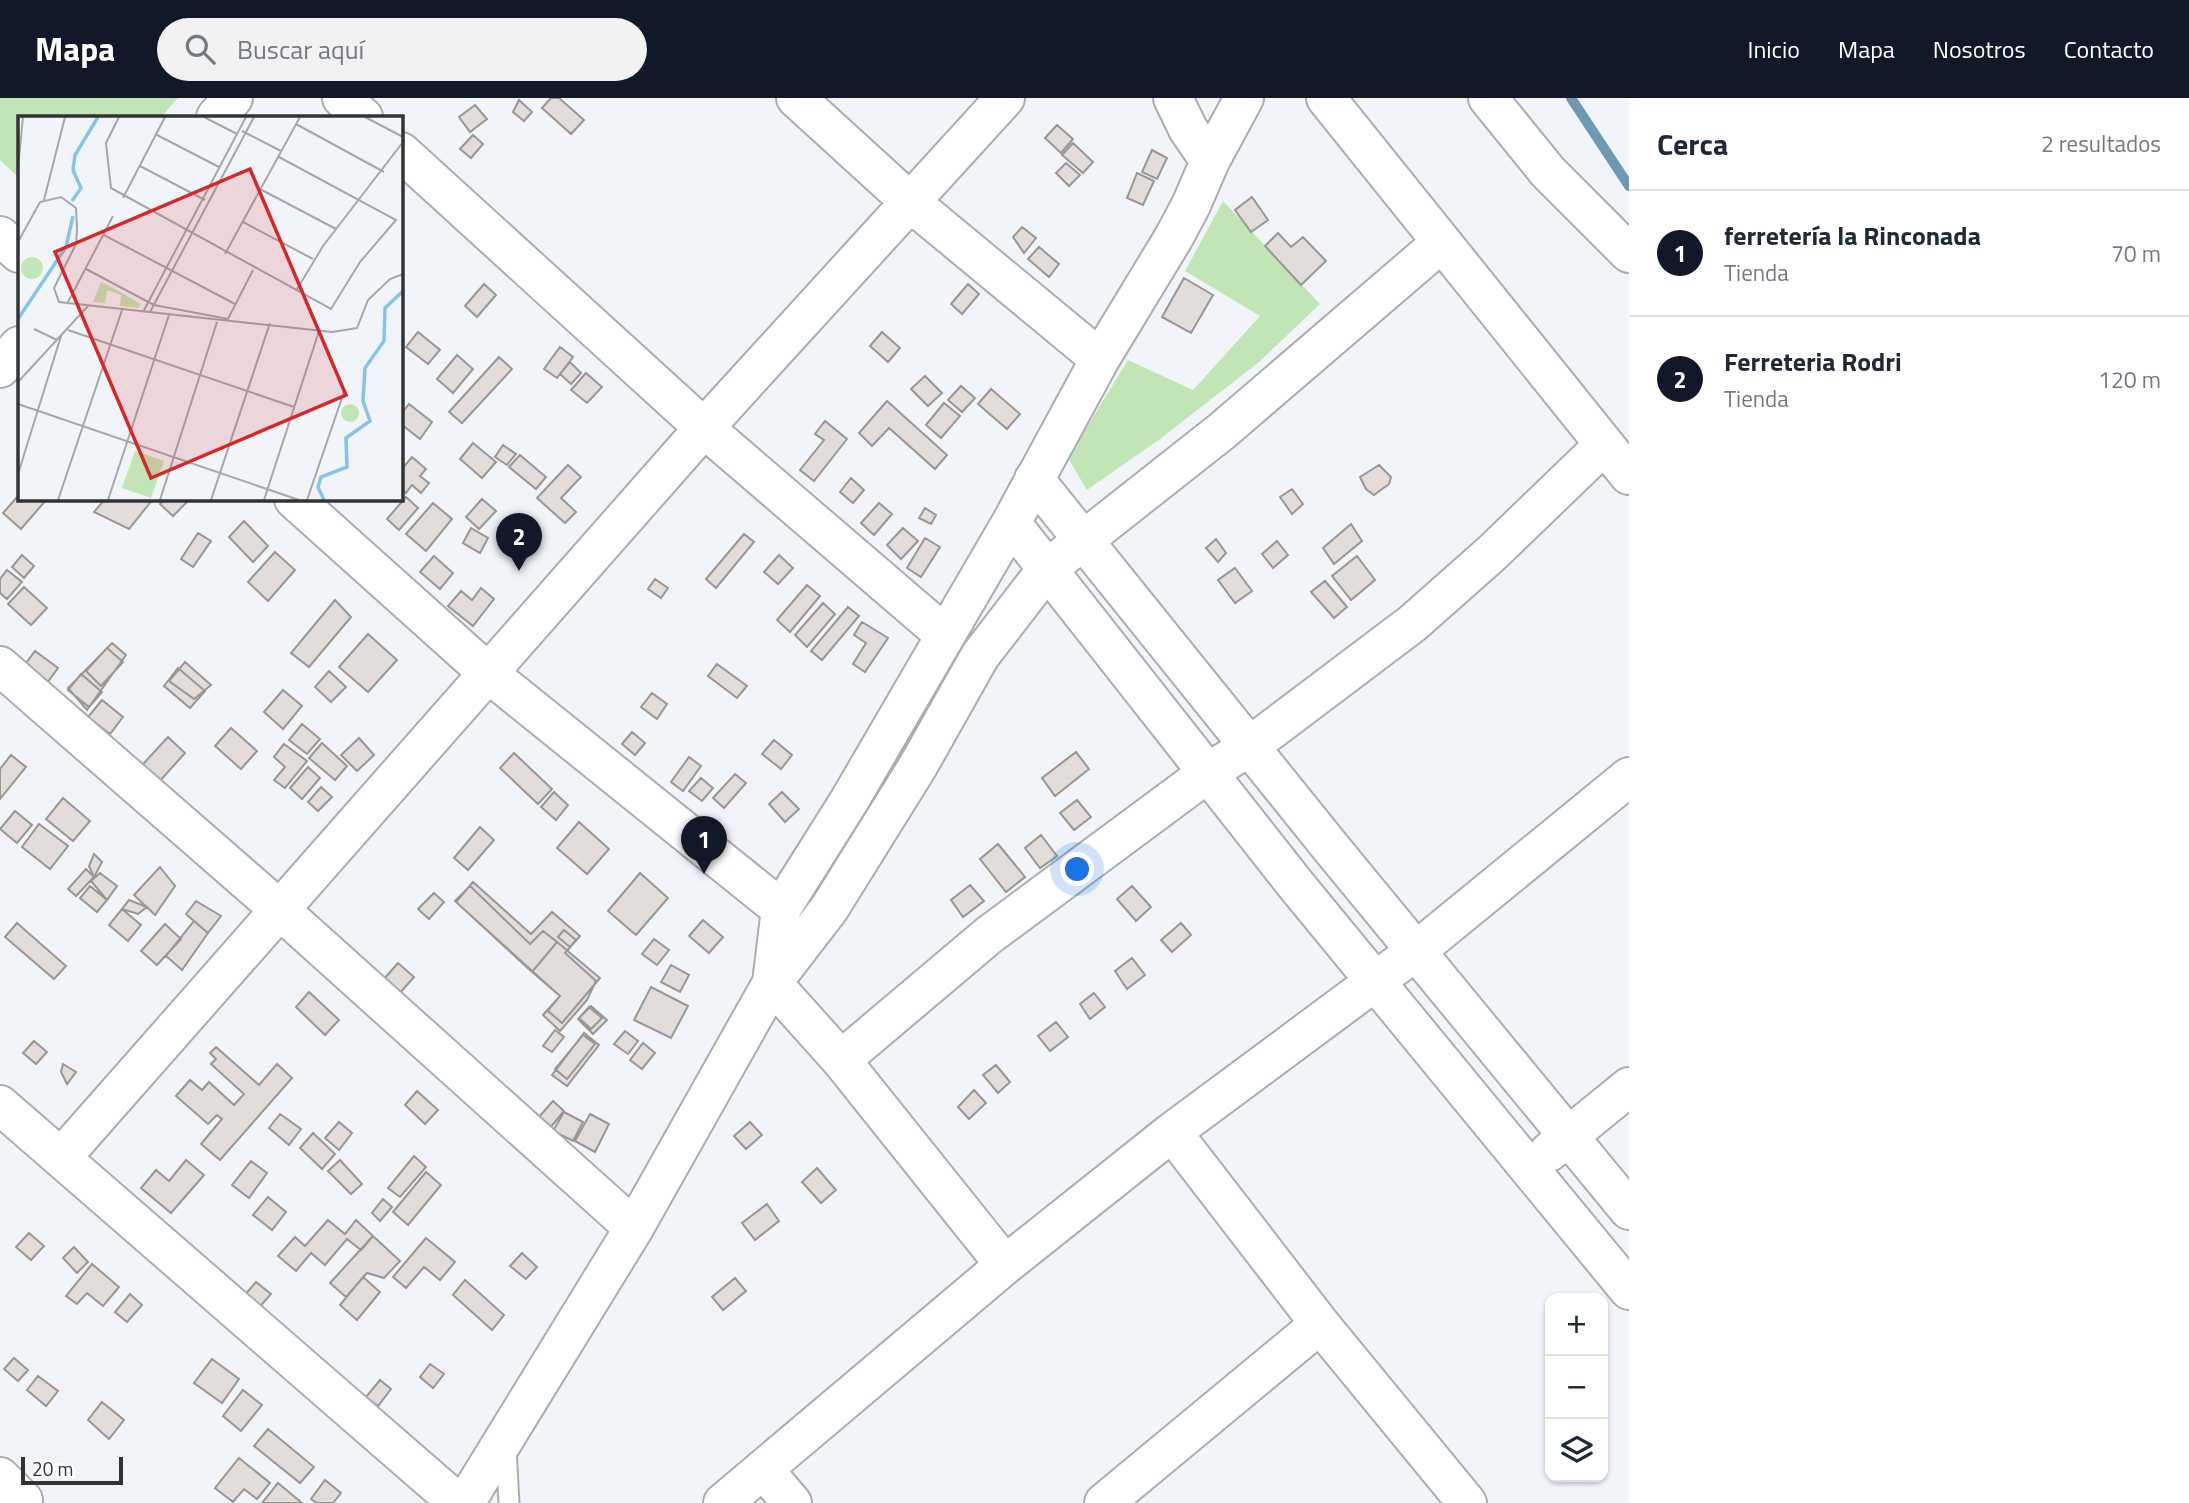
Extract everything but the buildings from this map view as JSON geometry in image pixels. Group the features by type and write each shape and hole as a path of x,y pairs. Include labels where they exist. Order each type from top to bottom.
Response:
{"street":[{"path":"217,116 233,98"},
{"path":"342,98 362,116"},
{"path":"796,98 909,201 1100,359"},
{"path":"61,1158 705,428 1005,98"},
{"path":"1174,98 1188,129 1210,161"},
{"path":"1005,1265 841,1060 772,983 782,909 849,801 1010,523 1100,359 1174,237 1244,98"},
{"path":"1326,98 1629,475"},
{"path":"1489,98 1548,172 1629,253"},
{"path":"402,153 705,428 945,635"},
{"path":"0,236 18,252"},
{"path":"465,1503 634,1228 772,983 830,909 918,766 980,656 1047,569 1222,431 1441,243"},
{"path":"0,368 18,347"},
{"path":"841,1060 989,935 1209,772 1250,746 1413,623 1492,553 1604,446"},
{"path":"1034,480 1629,1210"},
{"path":"294,500 488,673 782,909"},
{"path":"1010,523 1296,885 1629,1290"},
{"path":"0,666 281,910 634,1228"},
{"path":"723,1503 1005,1265 1172,1132 1416,951 1629,778"},
{"path":"1530,1168 1629,1087"},
{"path":"0,1105 458,1503"},
{"path":"1172,1132 1320,1324 1467,1503"},
{"path":"1104,1503 1320,1324"},
{"path":"763,1469 792,1503"}],"lane":[{"path":"507,1435 509,1503"}],"green space":[{"path":"0,98 178,98 162,116 18,116 18,177 0,160"},
{"path":"1223,201 1320,304 1259,362 1160,439 1087,490 1068,458 1128,360 1193,390 1260,316 1185,271"}],"waterway":[{"path":"1571,98 1629,186"}],"place":[{"name":"Ferreteria Rodri","path":"519,571"},
{"name":"ferretería la Rinconada","path":"704,874"}]}
